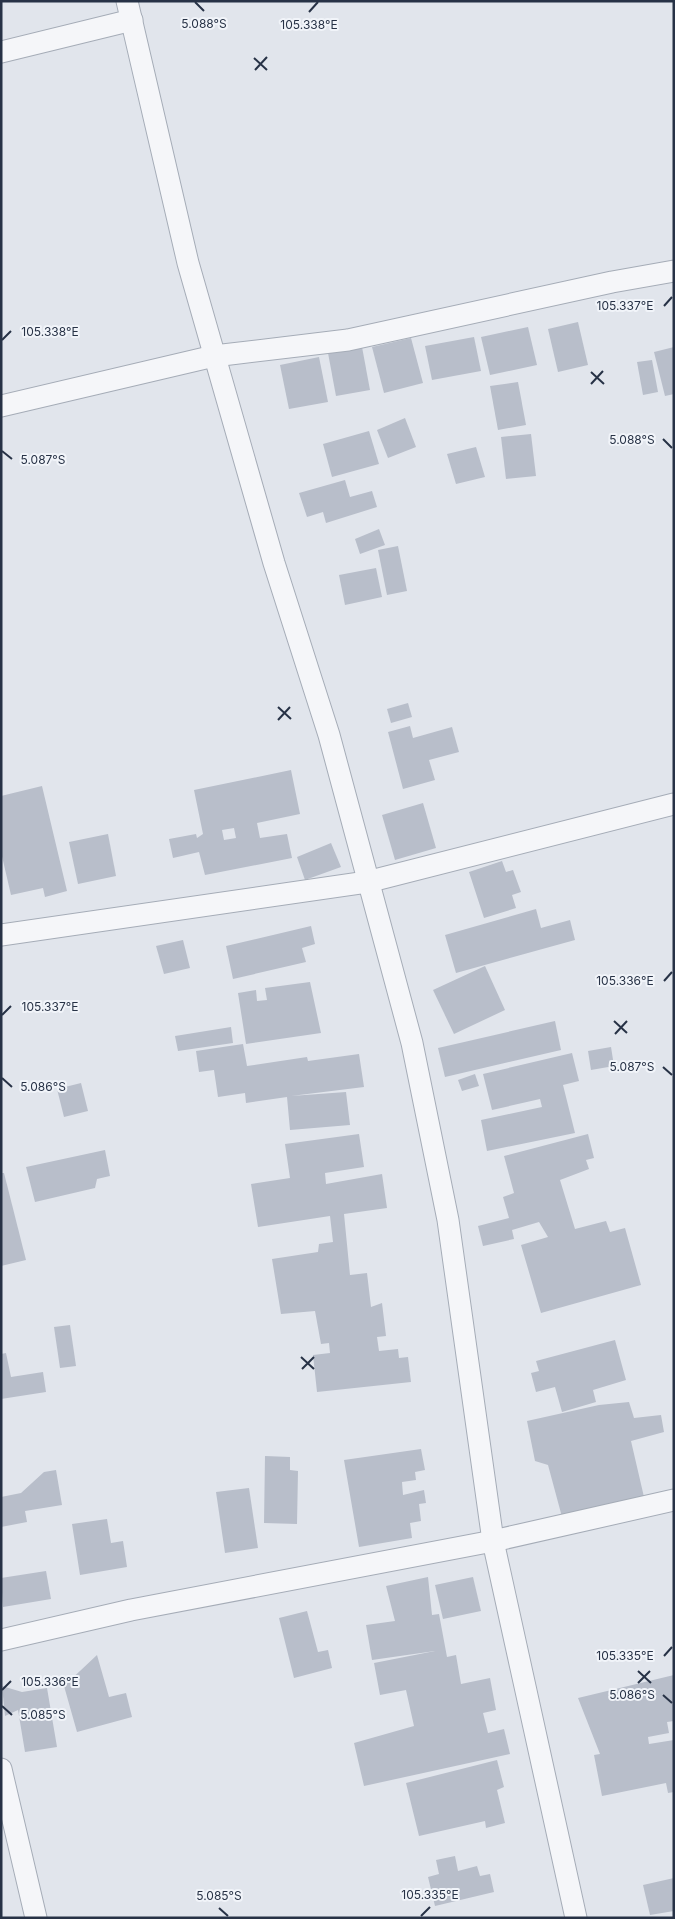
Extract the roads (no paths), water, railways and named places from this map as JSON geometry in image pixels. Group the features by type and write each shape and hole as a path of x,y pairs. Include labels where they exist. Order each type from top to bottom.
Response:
{"street":[{"path":"1,52 129,11 188,263 274,563 329,735 367,882 412,1043 448,1220 493,1541 576,1918"},
{"path":"1,406 214,356 348,340 612,282 674,271"},
{"path":"1,935 367,882 674,804"},
{"path":"1,1640 131,1610 493,1541 674,1500"},
{"path":"1,1769 36,1918"}]}
